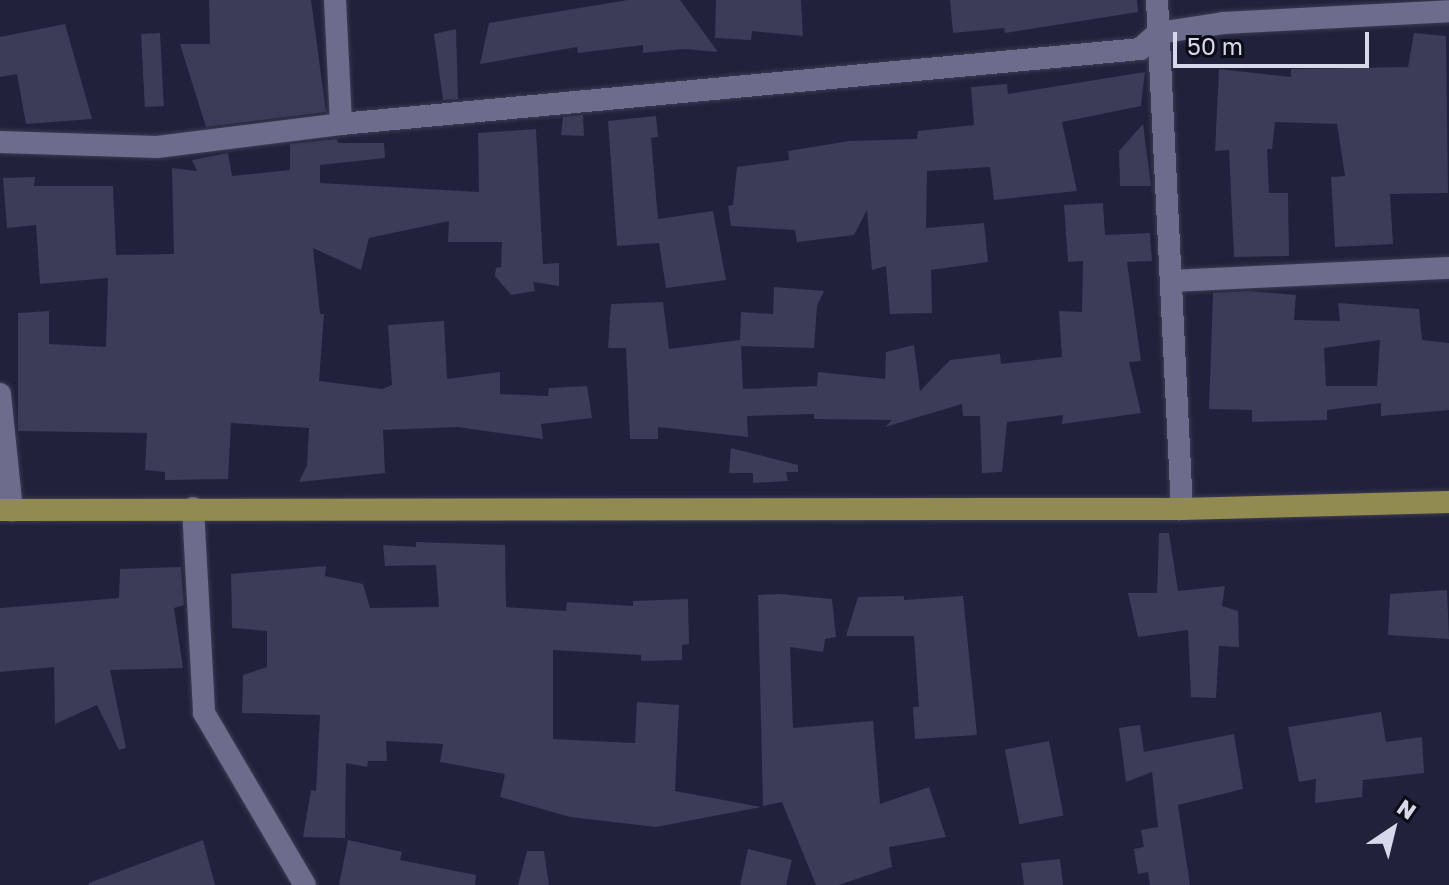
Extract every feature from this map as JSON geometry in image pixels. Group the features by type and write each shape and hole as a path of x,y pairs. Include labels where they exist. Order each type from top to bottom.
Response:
{"main road":[{"path":"6,510 1182,509 1449,502"}],"street":[{"path":"335,0 341,124"},
{"path":"1157,0 1182,509"},
{"path":"0,142 157,147 341,124 1140,49 1158,33 1223,23 1449,11"},
{"path":"1171,281 1449,268"},
{"path":"0,394 6,510"},
{"path":"193,508 204,713 305,885"}],"building":[{"path":"209,0 311,0 326,112 206,127 180,44 210,44"},
{"path":"628,0 680,0 718,52 684,49 643,53 643,45 578,53 577,47 480,64 489,23"},
{"path":"716,0 801,0 803,36 752,31 751,40 715,38"},
{"path":"950,0 1137,0 1138,12 1005,33 1004,28 953,33"},
{"path":"65,24 92,119 26,124 17,74 0,77 0,37"},
{"path":"456,29 458,99 443,100 434,34"},
{"path":"160,33 164,106 145,107 141,34"},
{"path":"1414,33 1446,36 1448,193 1390,194 1393,244 1335,247 1331,177 1345,176 1337,124 1275,122 1272,149 1267,149 1269,193 1288,193 1289,256 1234,257 1229,150 1215,151 1219,69 1291,77 1291,69 1408,67"},
{"path":"1145,72 1141,106 1062,122 1077,191 994,200 990,167 927,171 926,228 984,223 988,262 931,270 932,313 890,314 886,266 872,270 867,210 854,235 797,242 795,230 731,226 728,206 733,205 737,167 789,160 788,151 849,141 917,139 918,131 974,125 971,87 1007,84 1008,94"},
{"path":"583,115 584,136 561,135 563,117"},
{"path":"656,116 658,137 651,138 658,219 713,211 726,280 666,288 659,243 617,246 608,121"},
{"path":"1143,124 1151,186 1120,186 1119,151"},
{"path":"536,129 543,264 559,263 559,286 533,282 535,291 511,295 495,276 496,268 501,267 502,242 448,242 449,221 369,238 361,270 313,248 320,314 324,314 319,381 382,389 392,385 388,325 444,321 447,379 500,372 500,394 548,396 549,388 587,386 592,418 541,424 543,439 457,427 383,430 385,473 299,482 307,465 309,428 231,423 228,479 165,480 165,472 145,470 147,433 18,431 18,313 49,311 49,344 106,347 108,278 40,284 36,225 7,228 3,178 35,177 34,186 113,186 116,255 174,254 172,168 197,171 192,160 228,153 232,176 290,170 290,144 337,139 338,143 384,143 385,158 320,165 320,183 479,192 478,133"},
{"path":"1103,203 1105,235 1150,233 1152,261 1127,262 1141,361 1129,362 1141,413 1062,424 1063,415 1007,422 1002,472 982,473 980,416 963,416 962,404 885,427 892,420 814,419 814,414 747,416 748,437 658,427 658,439 630,439 626,348 608,348 611,304 663,302 669,349 740,340 741,312 773,314 774,287 824,291 817,306 814,348 741,346 743,389 817,386 818,372 885,379 886,352 914,345 920,391 950,360 1000,354 1001,364 1062,357 1059,311 1082,312 1083,261 1068,262 1064,205"},
{"path":"1250,291 1296,295 1294,320 1340,321 1338,303 1419,309 1422,340 1449,343 1449,410 1381,416 1381,403 1327,410 1327,420 1252,422 1252,410 1209,409 1213,293","holes":["1380,340 1377,386 1326,386 1324,348"]},
{"path":"731,448 798,465 798,472 786,472 788,481 753,483 753,473 729,473"},
{"path":"1159,533 1169,533 1178,591 1225,586 1222,606 1238,611 1239,647 1219,646 1216,698 1191,697 1188,630 1138,637 1128,593 1157,593"},
{"path":"416,542 505,545 506,607 566,611 567,602 633,606 633,601 688,599 689,644 682,645 682,660 641,661 641,655 553,650 553,739 635,743 637,702 679,705 675,791 761,807 656,827 570,817 500,797 505,774 440,762 443,744 386,741 387,761 368,761 367,767 346,763 345,838 303,837 311,790 316,791 320,715 242,713 243,675 267,667 267,631 232,628 231,574 326,566 325,576 363,584 370,608 439,607 436,565 385,566 383,545 416,547"},
{"path":"181,567 184,605 174,608 183,668 110,670 126,748 119,750 97,705 55,724 54,667 0,672 0,608 119,598 120,569"},
{"path":"1447,590 1449,639 1388,635 1390,594"},
{"path":"758,595 832,599 836,637 825,639 823,652 790,647 793,728 873,721 880,804 929,787 946,837 889,847 892,867 839,885 816,885 782,802 763,806"},
{"path":"904,596 904,600 963,596 977,735 915,739 913,707 919,707 914,636 846,636 858,597"},
{"path":"1381,712 1386,742 1422,737 1424,773 1363,780 1362,797 1315,803 1316,779 1299,782 1288,727"},
{"path":"1140,725 1144,752 1234,734 1243,789 1178,805 1190,885 1150,885 1148,872 1138,874 1134,849 1144,847 1141,830 1158,827 1152,772 1126,782 1119,728"},
{"path":"1049,741 1064,816 1019,824 1005,750"},
{"path":"203,840 215,885 89,885 89,883"},
{"path":"348,840 402,852 400,860 476,875 475,885 339,885"},
{"path":"748,849 792,860 786,885 740,885"},
{"path":"527,851 544,851 549,885 518,885"},
{"path":"1060,859 1063,885 1024,885 1021,863"}]}
